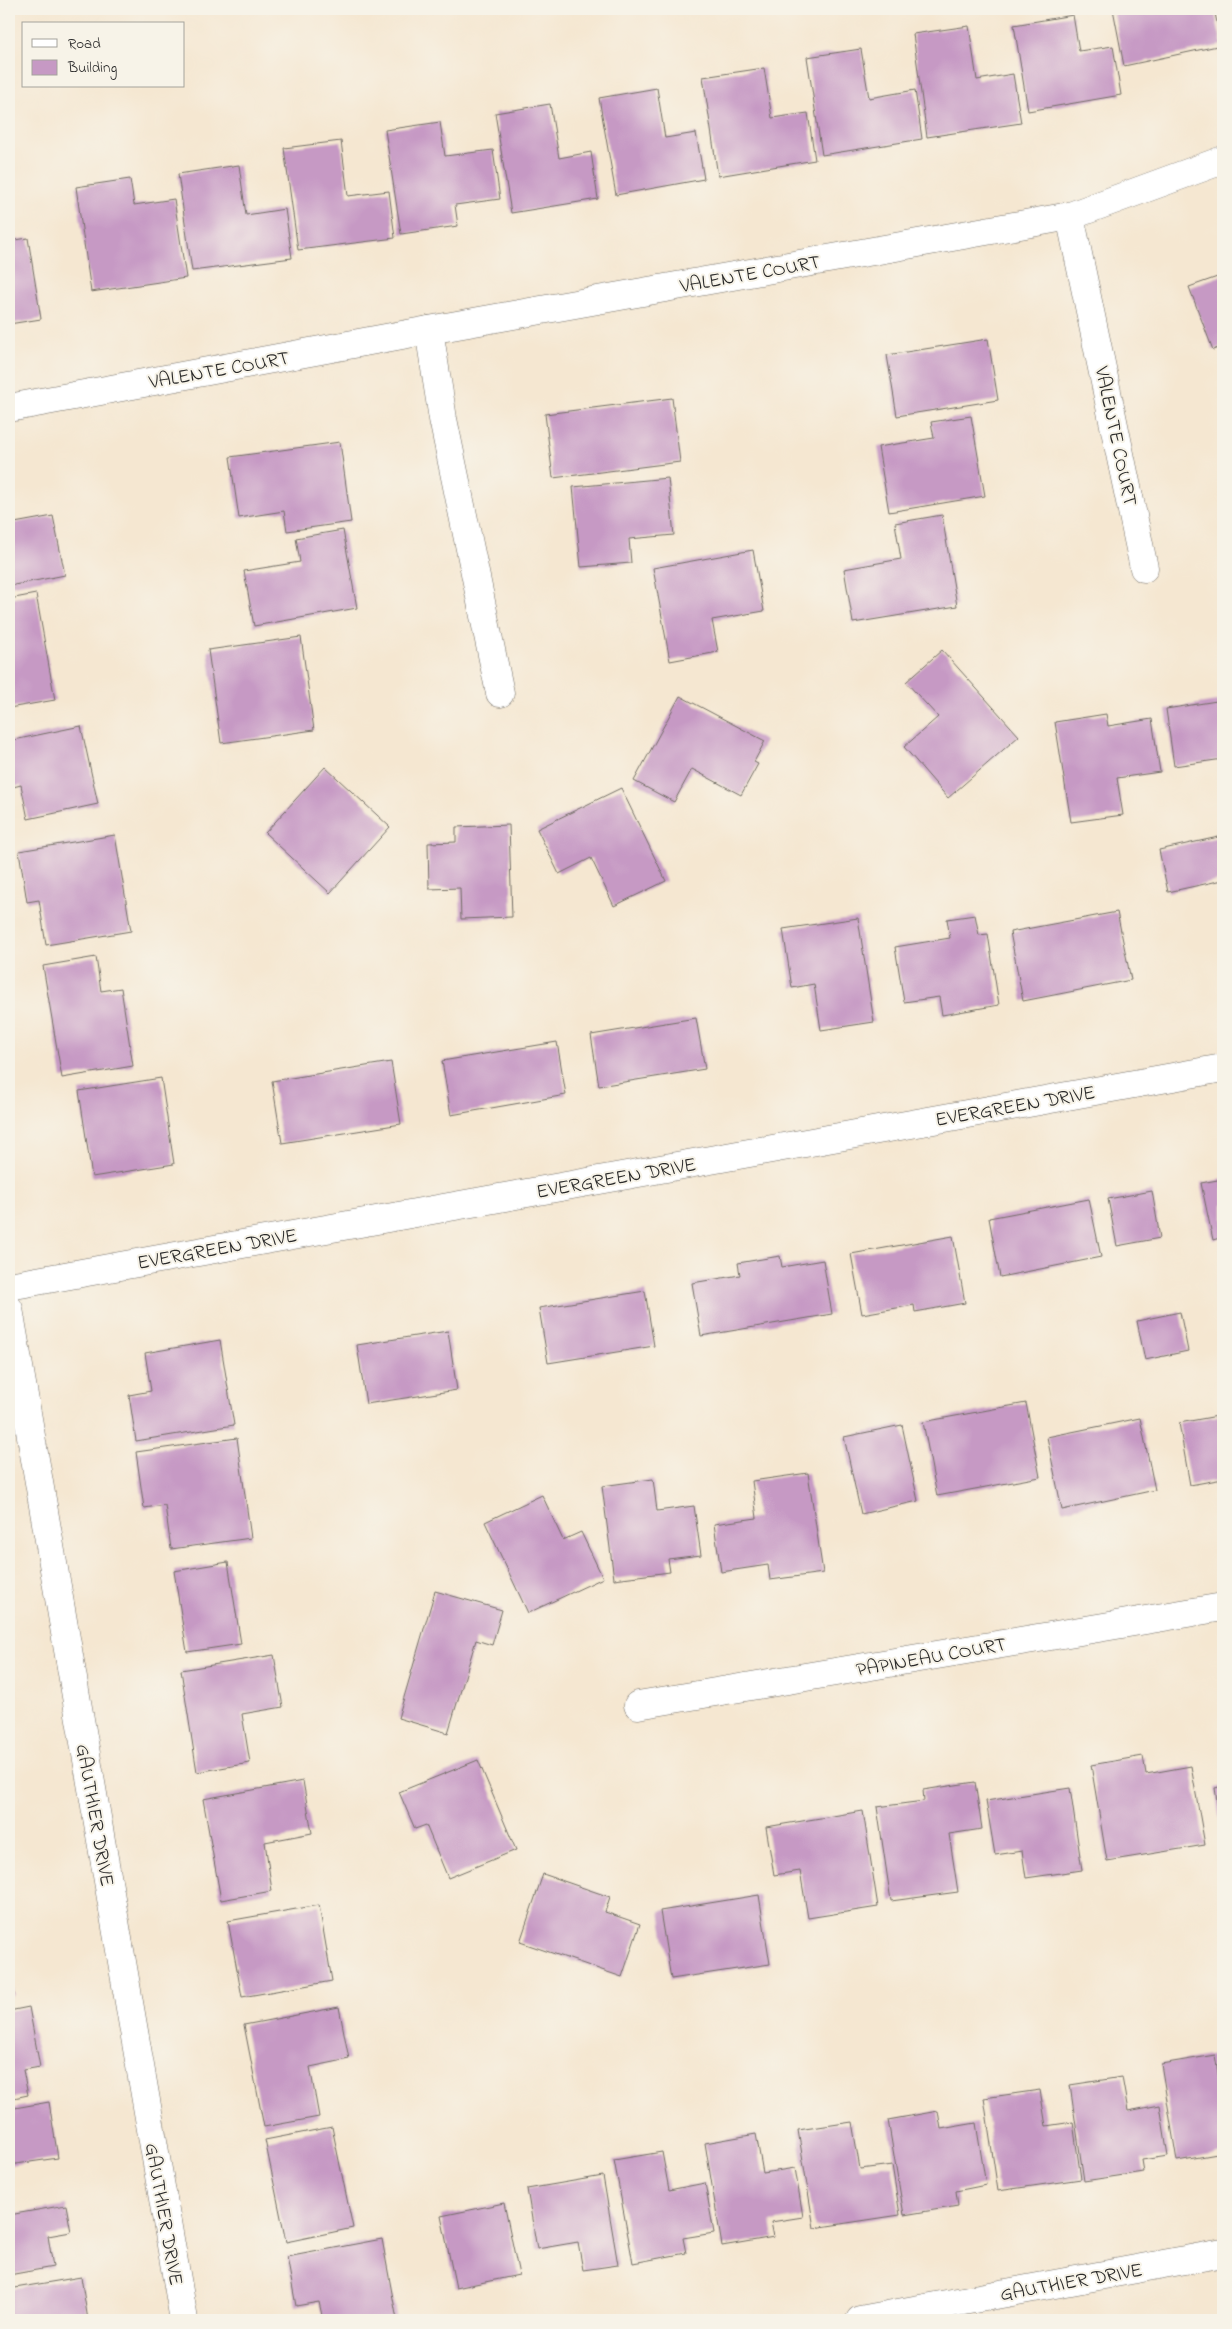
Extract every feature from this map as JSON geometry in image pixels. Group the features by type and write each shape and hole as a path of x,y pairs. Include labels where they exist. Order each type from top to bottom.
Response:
{"street":[{"name":"VALENTE COURT","path":"9,408 430,330 1070,216 1223,160"},
{"name":"VALENTE COURT","path":"1070,216 1144,568"},
{"path":"430,330 443,419 500,693"},
{"name":"EVERGREEN DRIVE","path":"9,1286 1223,1068"},
{"name":"GAUTHIER DRIVE","path":"9,1310 184,2320"},
{"name":"PAPINEAU COURT","path":"638,1705 1223,1607"},
{"name":"GAUTHIER DRIVE","path":"860,2320 1223,2253"}],"building":[{"path":"1113,9 1214,9 1222,45 1124,66"},
{"path":"1073,15 1079,51 1113,46 1121,95 1028,111 1014,25"},
{"path":"969,26 977,80 1013,74 1021,123 927,137 913,34"},
{"path":"861,49 869,98 915,90 922,139 822,155 807,57"},
{"path":"764,68 772,118 808,113 815,160 718,176 703,77"},
{"path":"657,88 665,138 696,133 704,179 616,195 599,98"},
{"path":"550,104 559,158 591,152 598,199 511,213 495,113"},
{"path":"440,122 445,156 493,150 500,199 455,205 458,226 401,234 385,130"},
{"path":"341,141 348,196 389,191 395,238 298,250 284,148"},
{"path":"239,165 246,215 285,209 292,258 192,271 178,174"},
{"path":"130,179 134,205 174,199 186,278 91,292 76,187"},
{"path":"28,238 41,319 9,324 9,241"},
{"path":"1223,275 1223,346 1213,350 1189,287"},
{"path":"988,339 998,400 897,416 887,355"},
{"path":"672,398 680,462 553,478 545,414"},
{"path":"971,416 985,496 889,512 878,447 934,438 931,422"},
{"path":"340,442 351,522 287,531 284,511 239,518 230,457"},
{"path":"668,478 674,535 629,539 631,563 581,567 573,487"},
{"path":"942,515 957,606 853,623 844,569 901,559 895,523"},
{"path":"53,516 65,575 9,586 9,524"},
{"path":"343,530 357,608 254,626 244,571 300,562 296,538"},
{"path":"753,550 764,611 712,620 718,652 670,661 653,568"},
{"path":"36,594 55,700 9,708 9,599"},
{"path":"301,637 314,730 221,743 208,650"},
{"path":"942,650 1019,736 948,798 904,747 938,717 906,682"},
{"path":"680,696 765,741 754,762 758,764 741,795 692,769 674,802 634,781"},
{"path":"1223,700 1223,759 1174,766 1166,709"},
{"path":"1106,714 1108,726 1152,719 1160,772 1117,778 1123,815 1071,822 1055,722"},
{"path":"81,726 98,804 28,819 21,785 9,788 9,741"},
{"path":"325,767 390,827 330,893 265,833"},
{"path":"621,788 666,881 614,906 591,858 559,874 537,829"},
{"path":"509,825 512,917 461,919 460,888 429,889 428,843 456,842 456,827"},
{"path":"115,835 131,931 46,945 39,900 27,902 19,851"},
{"path":"1223,836 1223,880 1168,892 1159,850"},
{"path":"1117,912 1131,980 1023,1001 1010,932"},
{"path":"975,915 979,935 988,934 999,1005 942,1015 939,997 904,1002 895,947 950,938 947,919"},
{"path":"858,918 874,1022 821,1030 814,984 792,988 783,929"},
{"path":"96,957 101,991 121,988 133,1066 62,1078 43,966"},
{"path":"696,1018 705,1069 599,1086 591,1035"},
{"path":"557,1042 566,1095 451,1115 442,1061"},
{"path":"391,1062 401,1124 282,1143 272,1081"},
{"path":"161,1078 174,1164 92,1177 79,1091"},
{"path":"1223,1179 1223,1237 1213,1240 1201,1183"},
{"path":"1152,1191 1160,1238 1117,1246 1108,1199"},
{"path":"1089,1199 1101,1257 1000,1277 989,1218"},
{"path":"953,1236 965,1303 915,1312 914,1305 862,1314 851,1254"},
{"path":"780,1256 782,1267 823,1260 832,1314 701,1336 692,1283 740,1275 738,1263"},
{"path":"645,1291 654,1346 548,1363 539,1308"},
{"path":"1180,1312 1188,1351 1145,1360 1137,1321"},
{"path":"448,1331 457,1390 366,1404 357,1345"},
{"path":"220,1340 234,1425 136,1441 129,1395 151,1391 145,1353"},
{"path":"1026,1403 1040,1477 937,1496 923,1422"},
{"path":"1223,1415 1223,1479 1190,1485 1179,1423"},
{"path":"1140,1418 1155,1490 1062,1510 1047,1437"},
{"path":"902,1425 918,1501 861,1514 844,1437"},
{"path":"237,1438 251,1538 171,1549 165,1505 144,1508 136,1452"},
{"path":"808,1473 823,1573 770,1580 768,1565 721,1572 714,1524 757,1518 752,1481"},
{"path":"653,1479 657,1511 694,1506 701,1555 668,1559 670,1572 614,1579 602,1486"},
{"path":"542,1495 563,1540 581,1532 603,1578 528,1613 485,1522"},
{"path":"228,1562 241,1644 187,1652 174,1571"},
{"path":"435,1591 502,1610 492,1645 476,1640 448,1733 398,1718"},
{"path":"274,1655 283,1707 242,1714 250,1763 197,1772 181,1670"},
{"path":"1143,1756 1146,1774 1191,1766 1205,1845 1107,1861 1091,1765"},
{"path":"478,1760 516,1850 448,1878 426,1825 415,1829 399,1792"},
{"path":"303,1781 312,1833 265,1842 272,1891 221,1900 203,1799"},
{"path":"975,1782 982,1829 949,1834 958,1892 891,1901 877,1807 924,1801 923,1790"},
{"path":"1223,1786 1223,1835 1222,1835 1215,1788"},
{"path":"1070,1788 1082,1870 1026,1878 1022,1851 995,1855 986,1801"},
{"path":"863,1811 878,1907 808,1918 800,1871 774,1875 766,1827"},
{"path":"543,1874 610,1897 605,1912 640,1924 622,1977 520,1942"},
{"path":"759,1895 770,1964 671,1979 660,1911"},
{"path":"319,1905 332,1981 242,1997 228,1921"},
{"path":"9,1973 14,1995 9,1996"},
{"path":"29,2007 40,2067 23,2070 28,2095 9,2099 9,2011"},
{"path":"339,2007 349,2059 310,2067 319,2117 264,2127 244,2025"},
{"path":"1215,2055 1221,2091 1223,2091 1223,2153 1177,2161 1161,2064"},
{"path":"1122,2077 1128,2111 1160,2105 1168,2156 1142,2160 1144,2172 1084,2181 1070,2085"},
{"path":"1040,2090 1046,2126 1073,2122 1081,2179 998,2191 984,2098"},
{"path":"49,2102 58,2158 9,2165 9,2109"},
{"path":"938,2111 941,2129 976,2123 986,2185 956,2191 958,2206 904,2215 888,2120"},
{"path":"852,2122 860,2169 892,2165 900,2215 814,2228 798,2130"},
{"path":"332,2127 353,2228 286,2242 265,2140"},
{"path":"756,2134 763,2173 795,2168 803,2217 771,2222 774,2237 722,2246 705,2143"},
{"path":"662,2152 669,2190 705,2183 714,2233 683,2238 686,2253 633,2263 614,2160"},
{"path":"9,2169 13,2187 9,2188"},
{"path":"603,2176 618,2265 583,2270 578,2242 537,2249 527,2189"},
{"path":"504,2203 519,2275 456,2288 441,2216"},
{"path":"66,2205 71,2232 48,2236 53,2267 9,2275 9,2215"},
{"path":"382,2239 397,2320 323,2320 319,2302 296,2306 287,2257"},
{"path":"81,2277 88,2320 9,2320 9,2289"}]}
